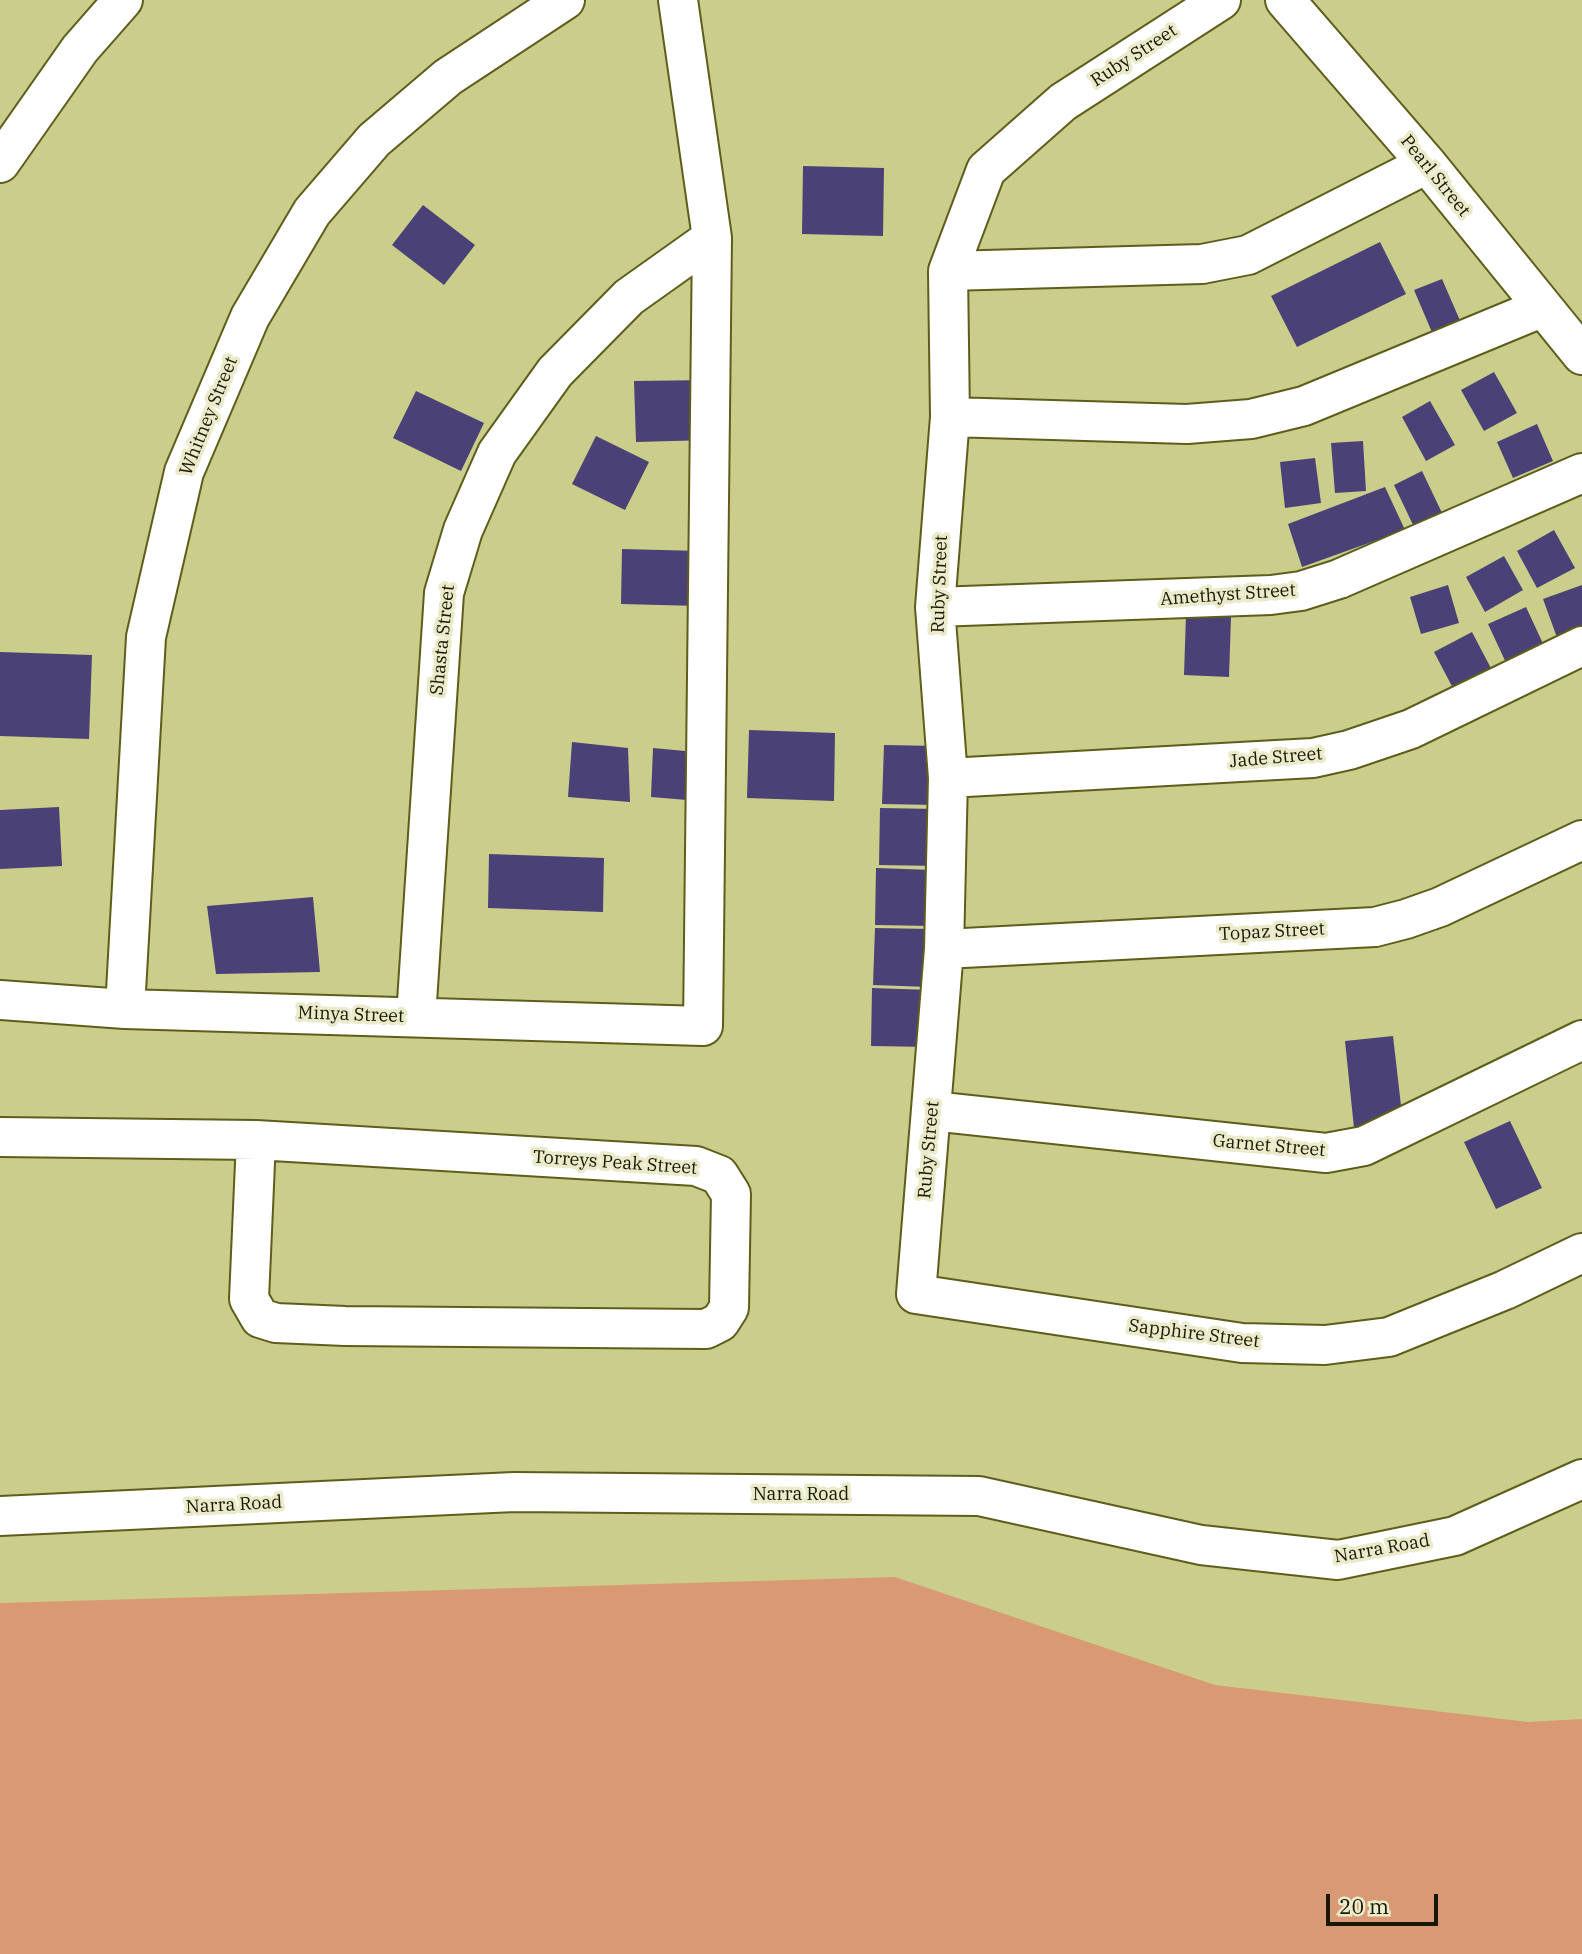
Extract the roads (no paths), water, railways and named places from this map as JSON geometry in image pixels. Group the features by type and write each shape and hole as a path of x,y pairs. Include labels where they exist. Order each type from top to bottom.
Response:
{"street":[{"path":"0,163 80,49 123,0"},
{"name":"Whitney Street","path":"125,1009 146,637 184,472 250,317 312,212 374,140 448,78 565,0"},
{"path":"678,0 712,238"},
{"name":"Ruby Street","path":"916,1294 944,949 948,778 935,607 950,417 948,271 986,170 1063,102 1221,0"},
{"name":"Pearl Street","path":"1285,0 1427,164 1541,308 1582,355"},
{"path":"948,271 1202,264 1248,255 1427,164"},
{"name":"Minya Street","path":"0,1000 125,1009 703,1026 712,238"},
{"name":"Shasta Street","path":"416,1017 444,593 463,530 497,453 555,372 629,297 712,238"},
{"path":"950,417 1187,424 1251,419 1304,407 1541,308"},
{"name":"Amethyst Street","path":"935,607 1271,595 1301,591 1339,579 1582,472"},
{"name":"Jade Street","path":"948,778 1313,758 1349,750 1411,729 1582,646"},
{"name":"Topaz Street","path":"944,949 1375,926 1440,907 1582,840"},
{"name":"Garnet Street","path":"932,1111 1326,1153 1364,1146 1582,1040"},
{"name":"Torreys Peak Street","path":"0,1137 256,1140 696,1166 719,1175 730,1195 729,1308 720,1321 706,1329 345,1326 276,1323 260,1318 249,1300 256,1140"},
{"name":"Sapphire Street","path":"916,1294 1242,1343 1325,1345 1389,1337 1504,1290 1582,1253"},
{"name":"Narra Road","path":"0,1516 514,1492 979,1496 1201,1545 1338,1560 1455,1536 1582,1479"}]}
